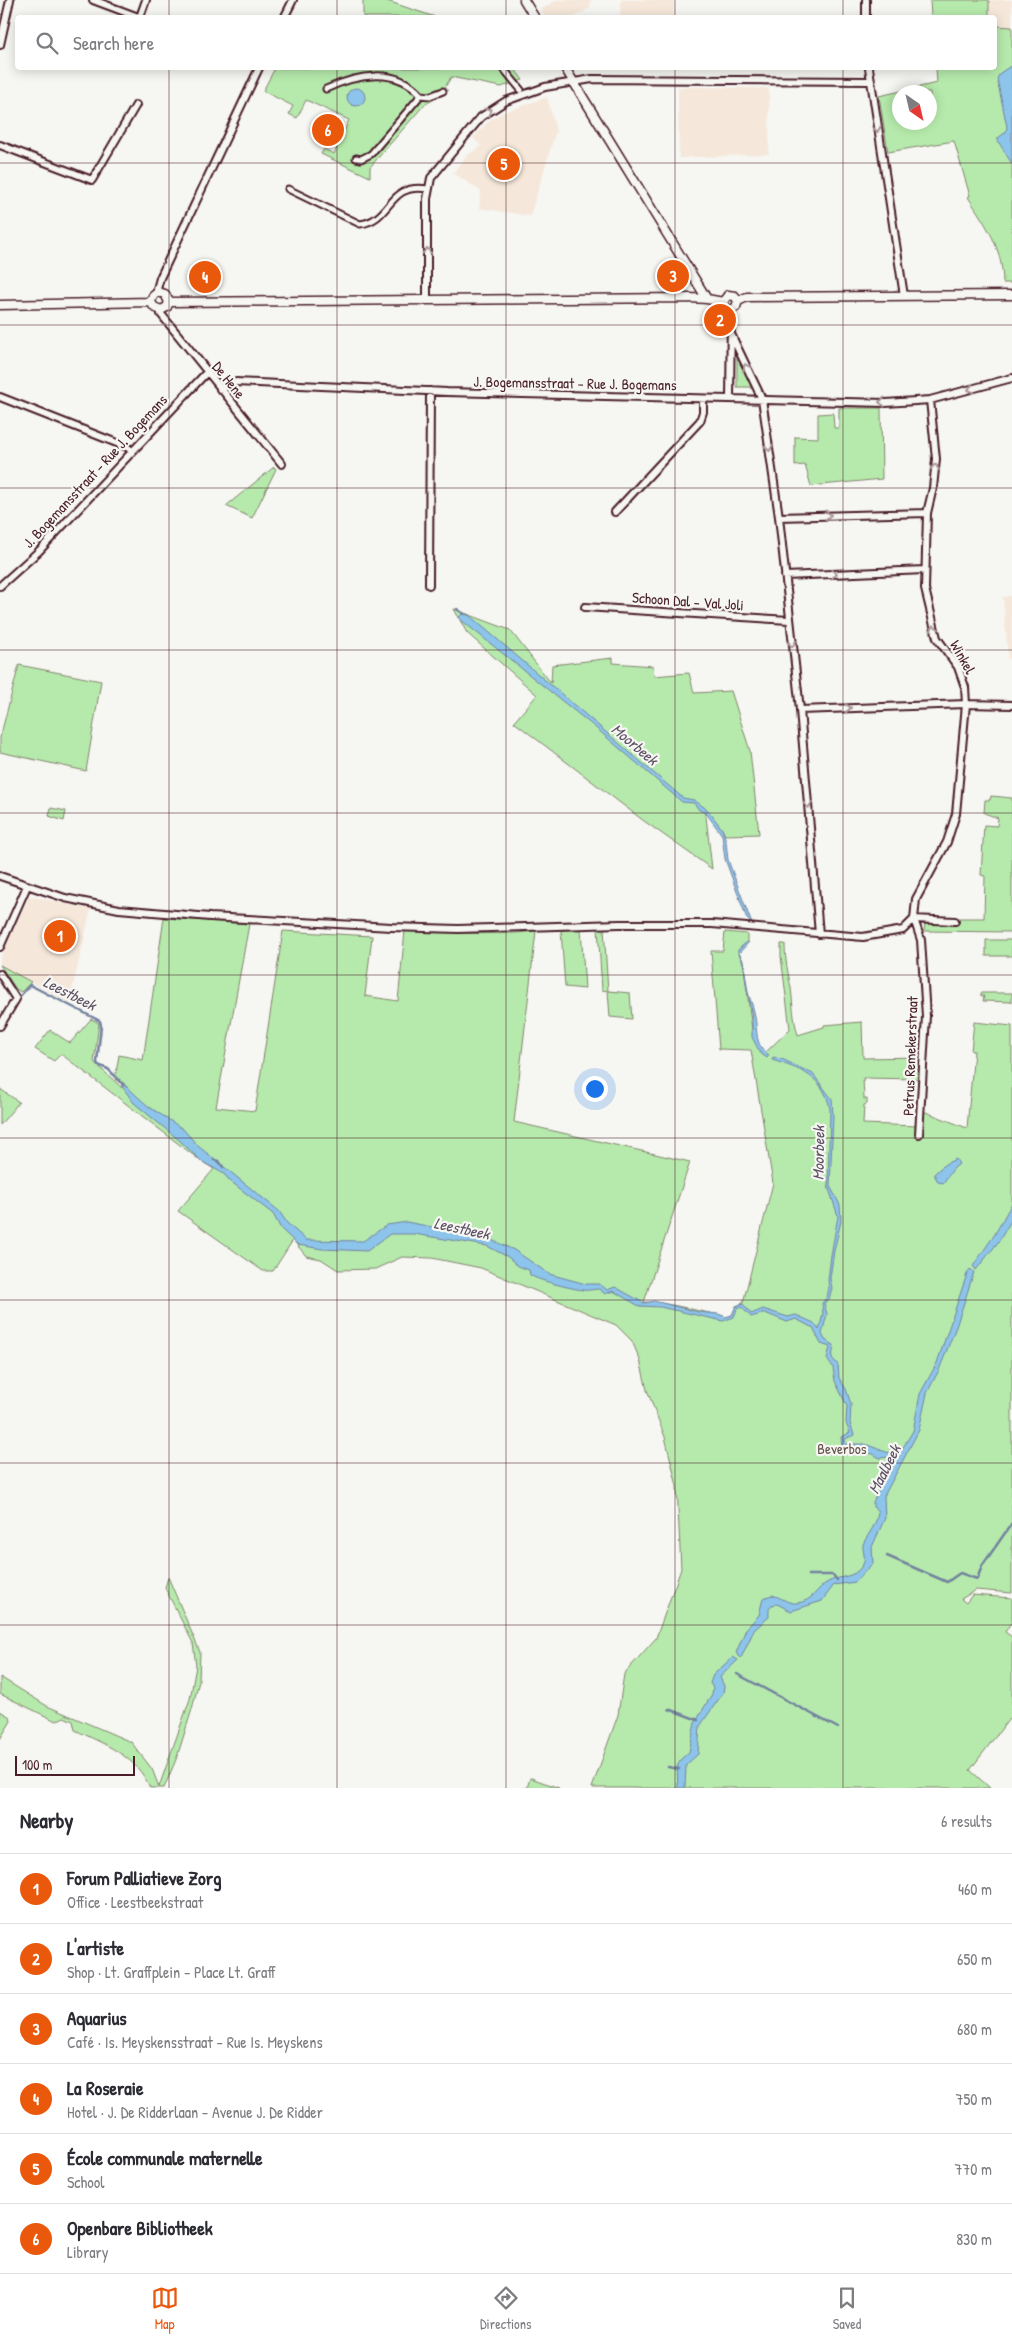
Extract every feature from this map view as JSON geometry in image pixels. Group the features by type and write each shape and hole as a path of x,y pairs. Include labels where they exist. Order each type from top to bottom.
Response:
{"street":[{"path":"0,45 10,0"},
{"path":"93,0 134,15"},
{"path":"141,15 146,0"},
{"path":"285,15 292,0"},
{"path":"524,0 532,15"},
{"path":"866,0 866,15"},
{"path":"158,292 160,278 258,70"},
{"path":"370,74 373,70"},
{"path":"505,70 521,90"},
{"path":"566,70 707,298"},
{"path":"869,70 904,296"},
{"path":"326,89 343,81 370,74 402,81 413,86 421,95 430,96 443,91"},
{"path":"427,300 428,189 438,167 480,117 499,104 523,94 573,81 592,79 870,81"},
{"path":"356,158 361,159 371,154 421,95"},
{"path":"0,145 92,180 136,104"},
{"path":"288,188 360,224 369,223 377,218 402,191 408,188 428,189"},
{"path":"151,302 153,296 158,292"},
{"path":"158,292 165,294 169,302"},
{"path":"723,302 728,295 733,295 738,301"},
{"path":"738,301 747,298 1012,295"},
{"path":"169,302 707,298 723,302"},
{"path":"723,302 724,307 731,310 736,308 738,301"},
{"path":"0,305 151,302"},
{"path":"151,302 154,307 161,310 169,302"},
{"name":"De Hene","path":"161,310 161,314 206,372 282,464"},
{"path":"730,399 731,310"},
{"path":"731,334 762,400 779,517 800,710 819,934"},
{"name":"J. Bogemansstraat - Rue J. Bogemans","path":"0,586 39,551 206,372"},
{"name":"J. Bogemansstraat - Rue J. Bogemans","path":"220,389 236,382 430,391 886,402 930,400 1012,378"},
{"path":"429,585 430,391"},
{"path":"0,397 127,447 132,452"},
{"path":"615,512 700,421 703,412 703,399"},
{"name":"Winkel","path":"914,919 916,899 947,842 956,814 966,704 965,687 958,667 937,638 925,589 927,513 933,488 936,459 930,400"},
{"path":"779,517 927,513"},
{"path":"785,576 925,570"},
{"name":"Schoon Dal - Val Joli","path":"585,607 789,620"},
{"path":"800,710 966,704 1012,705"},
{"path":"0,876 79,901 119,909 210,917 458,930 619,924 712,924 863,937 886,935 903,930 914,919 955,921"},
{"path":"0,947 27,886"},
{"name":"Petrus Remekerstraat","path":"914,919 921,940 926,1016 919,1134"},
{"path":"0,974 16,999 0,1026"}],"shaded area":[{"path":"557,0 591,0 590,8 578,15 544,15 540,10"},
{"path":"621,0 674,0 674,15 620,15"},
{"path":"989,0 1012,0 1012,27 997,26 997,15 989,15"},
{"path":"678,87 769,88 769,154 679,158"},
{"path":"547,97 556,131 530,216 479,208 481,191 453,173 468,155 481,146 473,138 490,120 502,113"},
{"path":"1012,596 1012,658 1008,659 1003,597"},
{"path":"29,896 91,909 69,1003 0,965 0,958"}],"green space":[{"path":"363,0 384,0 429,15 363,15"},
{"path":"930,0 989,0 989,15 931,15"},
{"path":"997,26 1012,27 1012,283 1003,283 1000,258 992,237 968,197 970,196 954,141 888,152 879,96 892,93 892,130 937,130 937,85 928,85 937,83 936,70 997,70"},
{"path":"274,70 516,70 523,80 501,87 451,77 440,96 424,105 370,167 370,177 321,154 324,149 334,154 349,120 306,100 297,118 289,114 293,106 263,91"},
{"path":"737,356 752,385 751,387 737,387"},
{"path":"839,408 881,408 882,479 811,486 805,465 795,466 795,437 818,438 818,414 833,413 834,428 839,428"},
{"path":"274,467 276,469 252,518 226,506"},
{"path":"454,609 510,630 551,683 552,665 613,658 613,663 653,666 654,676 689,673 694,693 731,691 750,751 759,834 725,835 705,808 712,869 644,821 514,722 537,695 467,633"},
{"path":"19,665 101,681 86,771 0,752 0,738"},
{"path":"991,796 1012,798 1012,932 924,931 925,923 955,923 955,918 984,918 985,876 981,875 984,825 997,826 998,818 984,813 985,800 990,800"},
{"path":"51,808 66,811 64,821 49,816"},
{"name":"Beverbos","path":"164,918 249,924 216,1107 255,1111 283,931 372,936 365,996 398,1001 405,931 487,934 536,931 514,1122 690,1162 644,1302 671,1305 726,1317 732,1315 736,1306 743,1303 773,1183 751,1050 719,1049 711,951 723,951 725,932 747,934 747,942 738,950 744,966 752,1030 760,1052 763,1050 765,1053 790,1029 781,956 781,944 785,944 798,1035 824,1027 824,1025 862,1022 863,1058 921,1057 919,1079 863,1078 864,1099 867,1099 867,1104 864,1105 863,1124 917,1126 917,1135 921,1136 923,1111 967,1128 974,1051 971,1051 974,1022 1012,1026 1012,1593 976,1590 961,1599 966,1603 972,1595 1012,1598 1012,1621 1005,1632 1012,1637 1012,1715 970,1770 990,1788 592,1788 618,1715 624,1674 656,1638 681,1569 677,1486 665,1437 647,1390 640,1360 632,1341 616,1325 481,1268 432,1258 402,1257 375,1269 338,1270 321,1259 306,1256 293,1240 273,1271 263,1271 178,1211 214,1169 61,1054 54,1061 35,1049 50,1030 70,1043 91,1019 99,1023 94,1062 122,1088 122,1084 115,1079 119,1055 143,1060"},
{"path":"598,928 604,928 608,991 602,990"},
{"path":"581,929 585,989 565,987 561,930"},
{"path":"986,940 1012,940 1012,956 986,956"},
{"path":"0,965 31,982 21,992 16,989"},
{"path":"608,991 630,993 632,1019 610,1017"},
{"path":"981,993 1012,993 1012,1002 983,1001 984,996 981,996"},
{"path":"0,1089 19,1102 0,1125"},
{"path":"168,1577 200,1652 199,1681 177,1757 164,1788 150,1788 137,1767 128,1759 108,1746 75,1730 73,1721 64,1717 56,1721 0,1694 0,1677 47,1706 131,1742 152,1769 159,1787 190,1699 196,1666 193,1643 165,1588"},
{"path":"0,1711 10,1717 11,1721 0,1739"},
{"path":"531,1778 559,1788 527,1788"}],"water":[{"path":"1012,65 1012,164 998,141 998,138 1006,132 1007,127 997,79 1000,73"},
{"path":"356,88 362,91 365,97 362,103 356,106 350,103 347,97 350,91"},
{"path":"463,613 470,616 683,798 694,800 708,810 722,829 726,841 728,860 752,924 747,919 725,859 722,835 706,813 699,810 694,803 682,802 597,729 461,620 459,617"},
{"path":"749,942 739,953 741,958 738,953 738,950"},
{"path":"748,993 753,1007 759,1042 764,1051 769,1055 767,1058 760,1053 752,1037 752,1019"},
{"path":"773,1057 784,1060 813,1074 832,1099 830,1186 840,1205 841,1221 830,1278 832,1288 829,1299 824,1303 827,1314 822,1334 825,1340 834,1345 832,1358 838,1365 839,1378 846,1389 851,1404 850,1423 854,1435 845,1439 846,1444 865,1444 886,1452 899,1454 913,1431 920,1394 937,1363 967,1274 970,1269 974,1272 956,1327 939,1370 927,1393 919,1430 884,1496 885,1518 872,1547 873,1563 855,1582 834,1585 822,1601 791,1611 777,1604 772,1605 769,1608 769,1617 754,1630 741,1658 736,1653 746,1629 759,1615 763,1598 772,1595 791,1602 803,1602 828,1582 851,1575 862,1566 864,1561 863,1544 874,1524 878,1511 873,1507 873,1502 894,1459 889,1457 880,1458 873,1454 842,1447 841,1437 850,1433 846,1423 847,1406 835,1381 833,1368 827,1359 830,1347 821,1344 813,1328 796,1319 787,1322 765,1313 751,1317 741,1307 737,1309 734,1317 723,1321 660,1307 639,1306 613,1291 605,1294 599,1289 578,1289 534,1277 530,1275 529,1270 518,1266 508,1257 487,1246 414,1234 390,1234 367,1251 322,1249 298,1245 281,1229 273,1214 230,1181 224,1174 201,1161 134,1103 121,1085 126,1086 148,1106 183,1129 198,1146 279,1211 287,1223 306,1240 363,1241 387,1225 407,1222 487,1238 514,1250 549,1274 586,1284 600,1284 607,1290 615,1287 644,1303 654,1301 726,1317 732,1315 736,1306 743,1304 751,1314 763,1309 788,1317 796,1315 814,1323 819,1330 823,1314 822,1303 827,1297 829,1288 831,1255 838,1216 828,1186 830,1109 827,1098 816,1081 801,1071 772,1060"},
{"path":"956,1159 959,1164 943,1183 938,1182 934,1174 945,1164"},
{"path":"1012,1203 1012,1219 999,1241 976,1270 973,1266 995,1234"},
{"path":"733,1657 738,1660 720,1677 724,1686 723,1693 700,1726 698,1754 686,1765 685,1788 678,1788 677,1767 680,1760 689,1752 695,1723 712,1694 713,1688 710,1683 713,1675"}],"waterway":[{"name":"Moorbeek","path":"457,609 464,614"},
{"name":"Leestbeek","path":"21,995 30,985 100,1021 98,1065 108,1069 124,1085"},
{"name":"Leestbeek","path":"214,1160 219,1161 223,1167"},
{"path":"887,1556 947,1582 960,1573 977,1579 982,1566 1012,1523"},
{"path":"808,1575 833,1575 837,1580"},
{"path":"737,1674 838,1728"},
{"path":"669,1709 698,1720"},
{"path":"668,1767 679,1769"}],"place":[{"name":"Openbare Bibliotheek","path":"328,130"},
{"name":"École communale maternelle","path":"504,164"},
{"name":"Aquarius","path":"673,276"},
{"name":"La Roseraie","path":"205,277"},
{"name":"L'artiste","path":"720,320"},
{"name":"Forum Palliatieve Zorg","path":"60,936"}],"water label":[{"name":"Maalbeek","path":"884,1469"}]}
